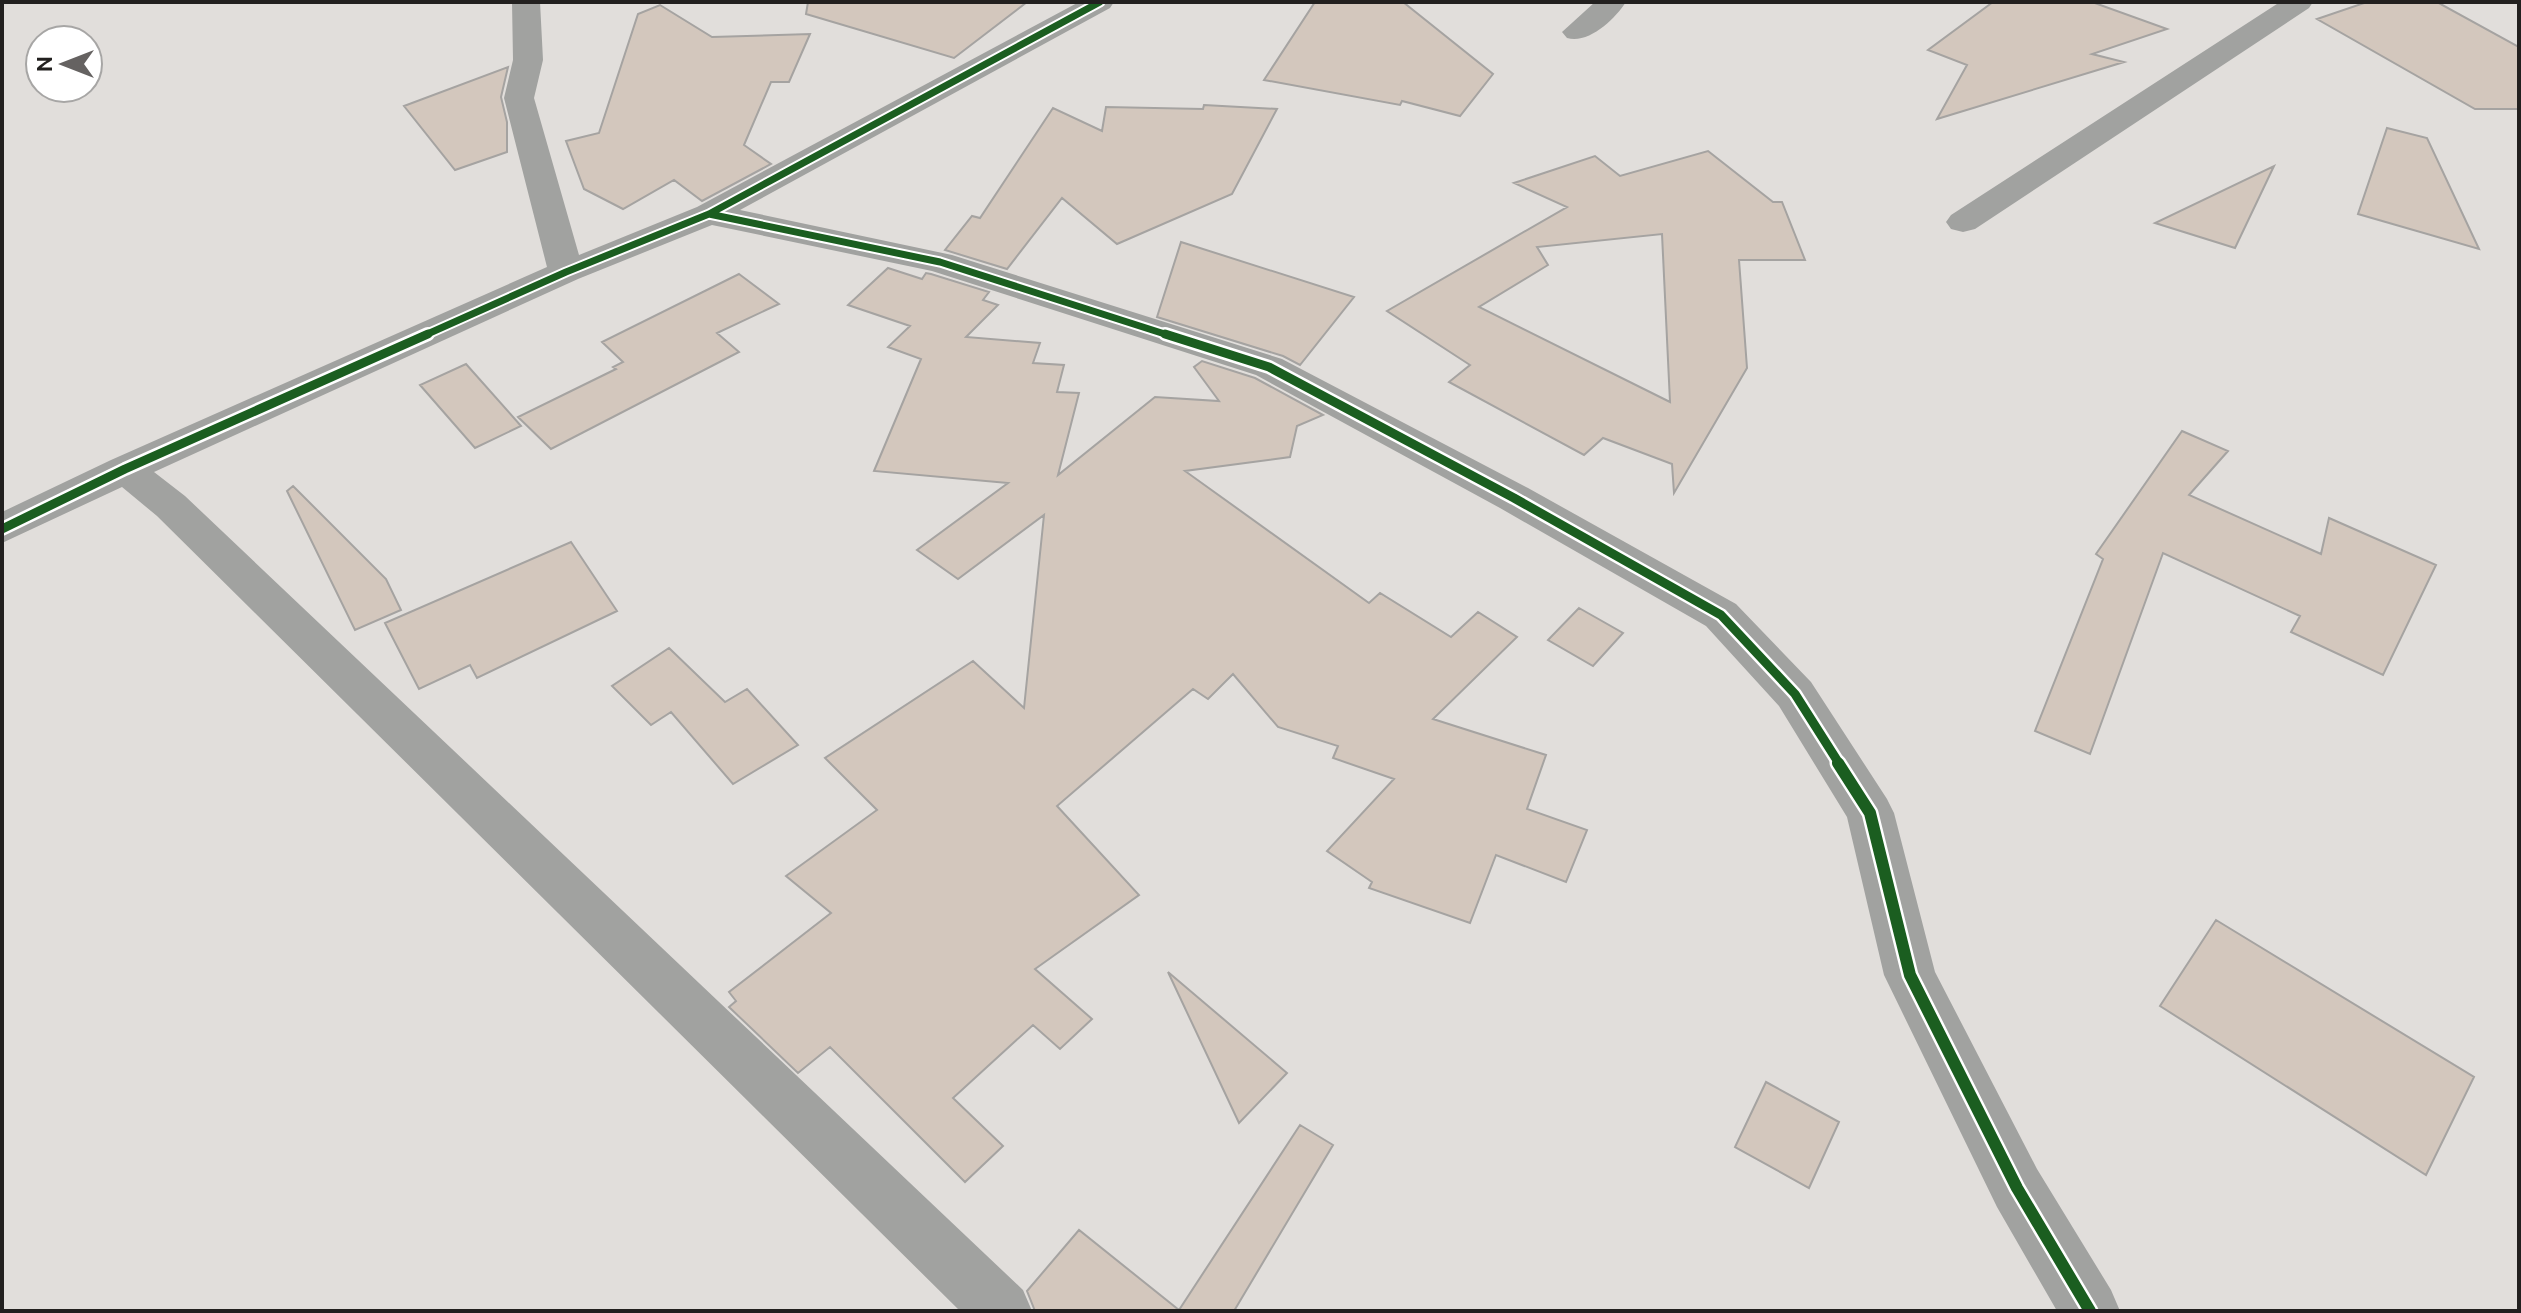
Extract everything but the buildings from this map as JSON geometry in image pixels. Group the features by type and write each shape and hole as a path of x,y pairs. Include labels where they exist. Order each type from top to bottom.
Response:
{"street":[{"path":"526,2 528,60 519,98 566,272"},
{"path":"2,529 125,469 566,272 709,214 1100,2"},
{"path":"1577,32 1612,2"},
{"path":"1963,222 2299,2"},
{"path":"709,214 940,262 1269,367 1514,498 1721,615 1795,694 1870,813 1910,975 2017,1188 2090,1311"},
{"path":"125,469 171,506 1002,1311"}],"cycle path":[{"path":"2,529 125,469 566,272 709,214 1100,2"},
{"path":"709,214 940,262 1269,367 1514,498 1721,615 1795,694 1870,813 1910,975 2017,1188 2090,1311"}]}
